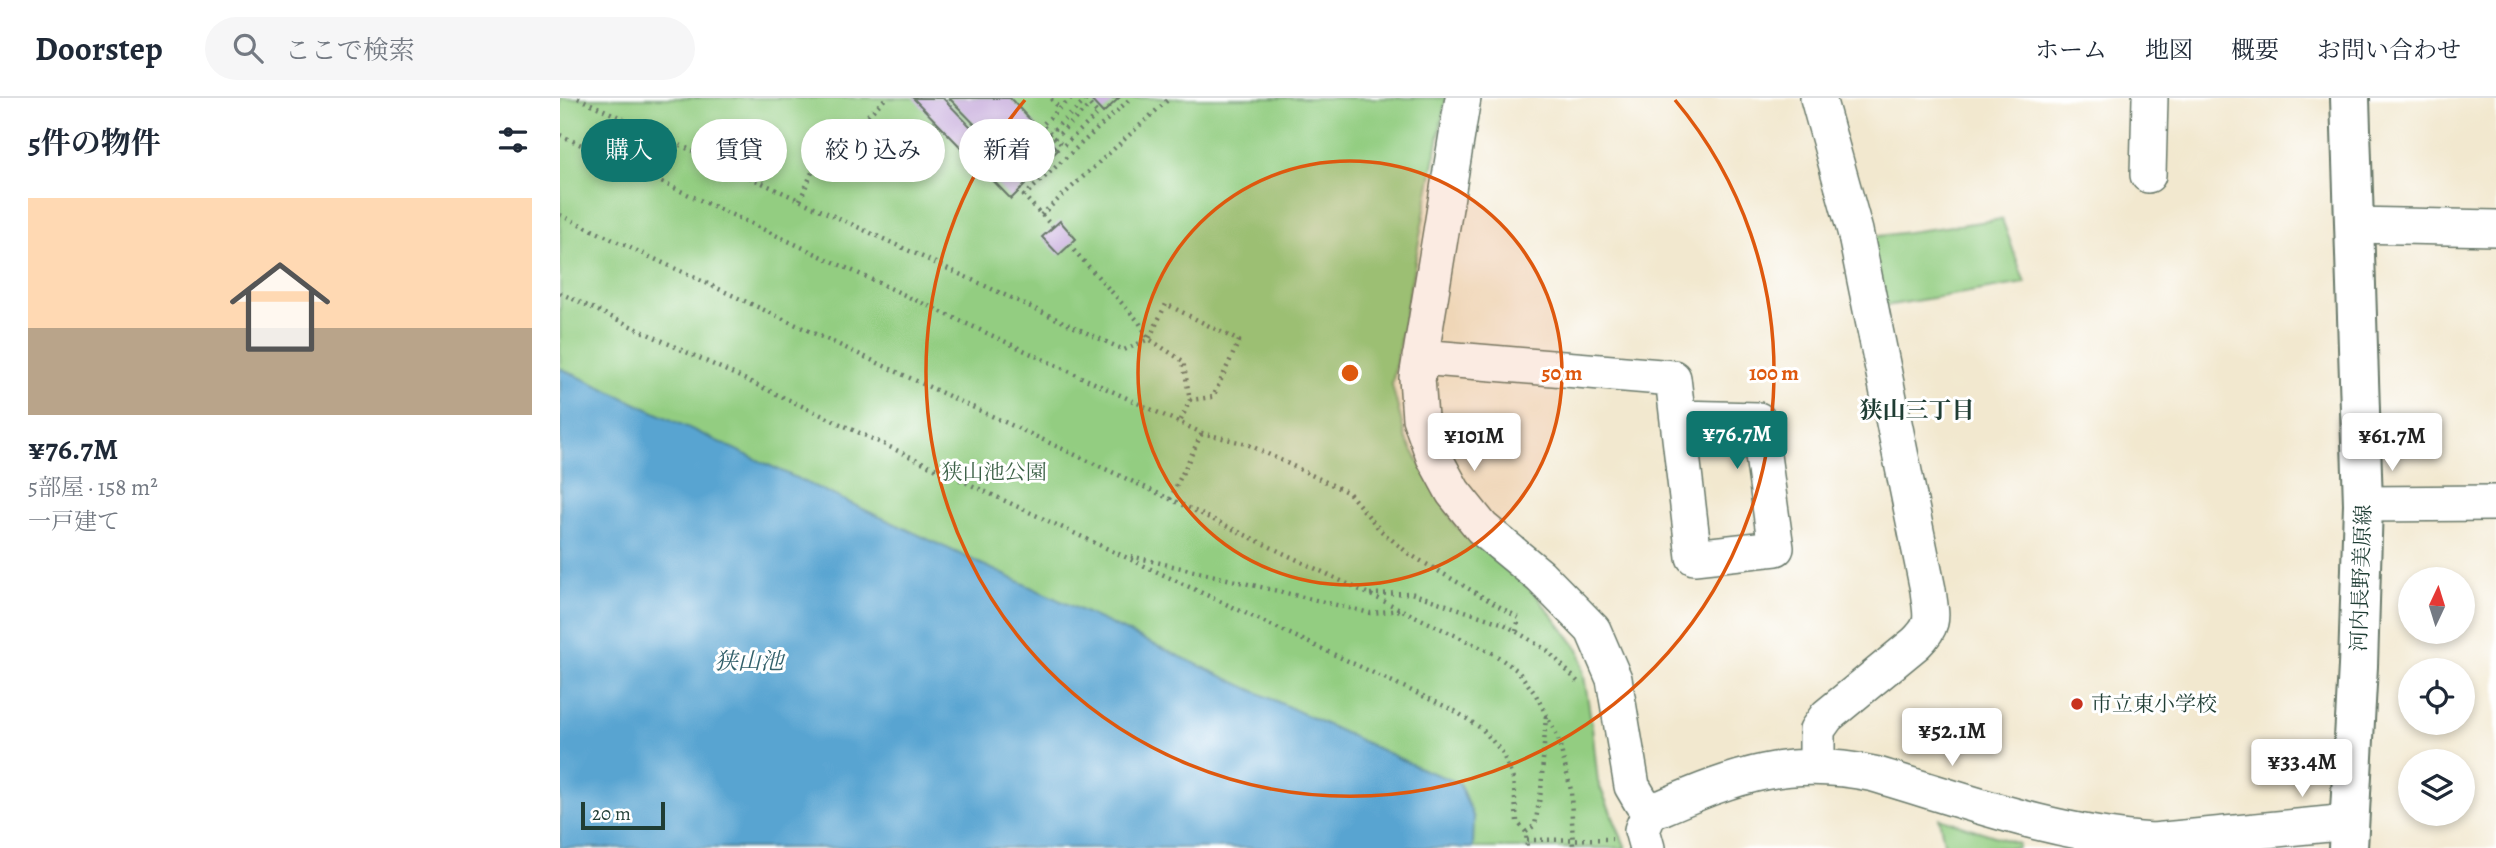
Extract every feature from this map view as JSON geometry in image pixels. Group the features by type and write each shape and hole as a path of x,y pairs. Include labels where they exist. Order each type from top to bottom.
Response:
{"main road":[{"name":"河内長野美原線","path":"2348,835 2358,666 2363,504 2350,98"}],"street":[{"path":"1464,98 1417,378 1420,418 1434,457 1453,492 1482,528 1540,576 1593,630 1614,679 1632,786 1642,803 1651,809 1661,808 1751,773 1816,767 1844,768 1874,774 2068,830 2127,839 2262,840 2348,835"},
{"path":"1816,767 1817,730 1827,716 1916,643 1929,630 1931,615 1855,231 1818,98"},
{"path":"2148,175 2150,98"},
{"path":"2354,225 2496,228"},
{"path":"1420,357 1673,378 1678,418"},
{"path":"2363,504 2496,503"},
{"path":"1635,844 1651,809"}],"path":[{"path":"578,98 1124,349 1149,339 1166,304 1239,341 1213,397 1190,400"},
{"path":"800,200 820,155 841,141 886,98"},
{"path":"1071,98 1042,125 1050,133 1070,119 1090,106 1098,114 1063,146 1055,138 1070,119 1085,101 1082,98"},
{"path":"1024,196 1131,98"},
{"path":"1041,215 1170,98"},
{"path":"1052,100 1060,108"},
{"path":"1080,130 1087,137"},
{"path":"560,135 1202,433 1247,444 1349,493 1380,530 1409,554 1519,618 1516,631"},
{"path":"1019,190 1053,227"},
{"path":"560,215 1170,499 1502,660 1518,671 1546,712 1565,759 1571,790 1573,848"},
{"path":"1069,245 1139,322 1149,339 1183,361 1190,400 1180,422"},
{"path":"560,293 1455,712 1482,729 1502,751 1513,779 1517,821 1527,832 1527,848"},
{"path":"1170,499 1202,433"},
{"path":"1120,553 1370,613 1402,610"},
{"path":"1369,594 1410,593 1504,624 1548,651 1585,689"},
{"path":"1527,832 1535,825 1541,791 1546,712"},
{"path":"1527,840 1573,839 1635,844"}],"green space":[{"name":"狭山池公園","path":"560,98 1446,98 1392,385 1406,439 1455,525 1533,591 1580,651 1598,782 1626,848 560,848"},
{"path":"2002,219 2025,283 1878,307 1864,238"},
{"path":"1939,818 2019,844 2018,848 1945,848"}],"water":[{"name":"狭山池","path":"560,368 1422,769 1459,783 1474,818 1473,848 560,848"}],"building":[{"path":"913,98 943,98 963,119 959,119 959,145 945,131 945,119 933,119"},
{"path":"949,98 1010,98 1029,119 969,119"},
{"path":"1089,98 1119,98 1103,113"},
{"path":"995,182 1024,182 1026,184 1011,199"},
{"path":"1060,221 1076,239 1059,255 1042,237"}],"place":[{"name":"市立東小学校","path":"2077,704"}],"district":[{"name":"狭山三丁目","path":"1917,410"}]}
